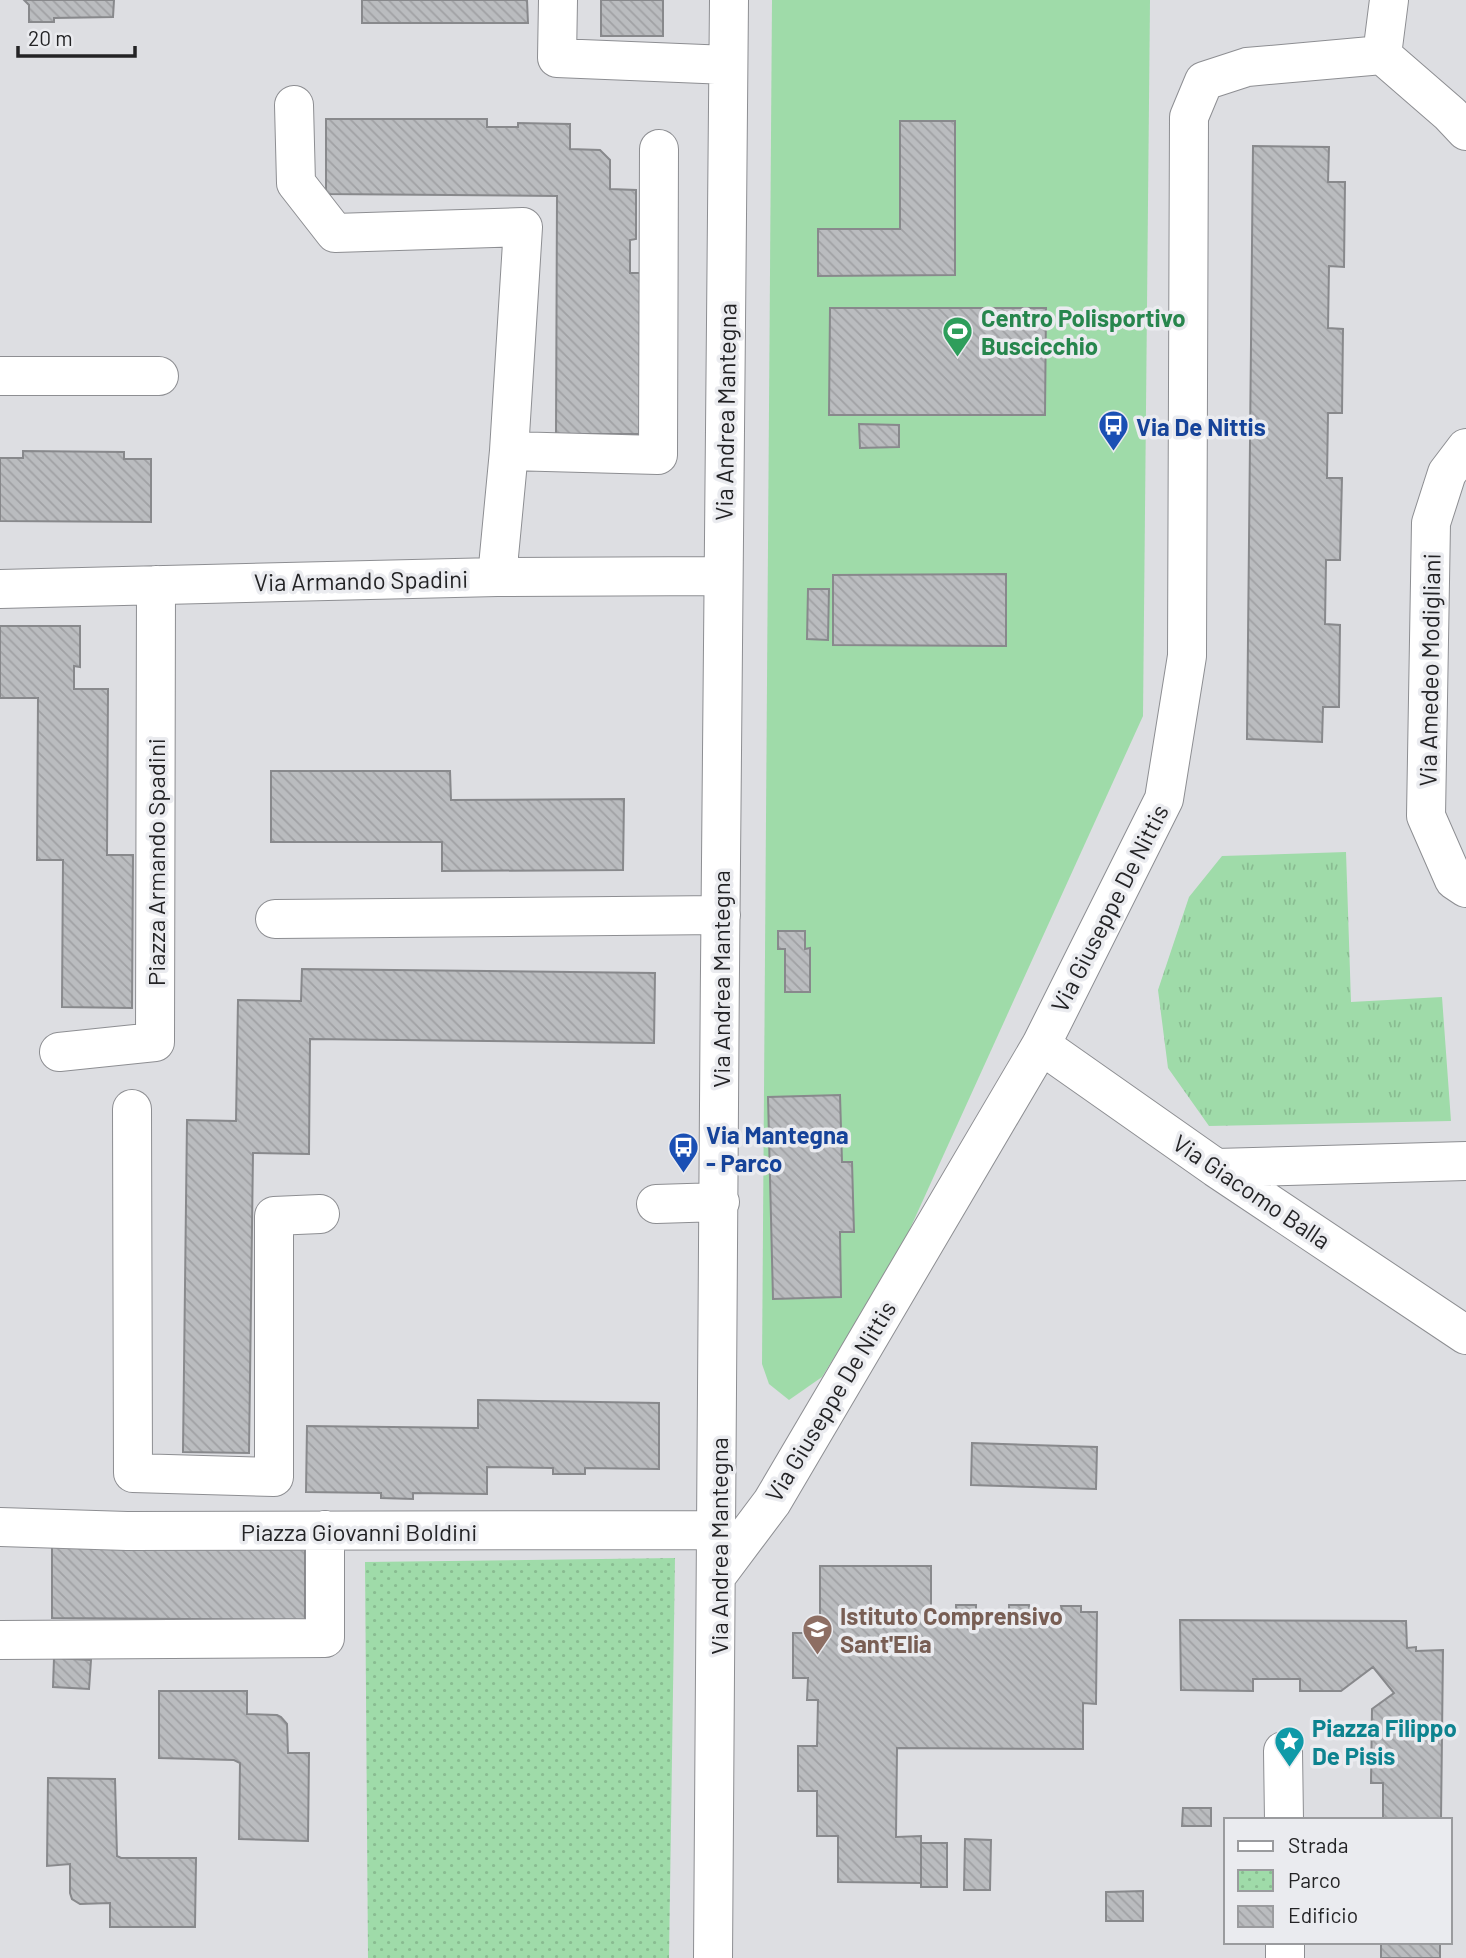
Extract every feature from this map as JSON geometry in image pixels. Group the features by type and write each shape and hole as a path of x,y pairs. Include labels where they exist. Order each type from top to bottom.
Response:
{"street":[{"path":"558,0 557,58 728,65"},
{"name":"Via Andrea Mantegna","path":"713,1958 729,0"},
{"path":"1389,0 1382,55 1466,131"},
{"name":"Via Giuseppe De Nittis","path":"718,1574 772,1502 1041,1045 1164,799 1187,656 1189,117 1204,81 1247,67 1382,55"},
{"path":"294,106 296,183 335,233 523,227 509,451 497,577"},
{"path":"509,451 658,455 659,149"},
{"path":"0,376 159,376"},
{"name":"Via Amedeo Modigliani","path":"1466,448 1447,473 1431,523 1426,816 1454,880 1466,888"},
{"name":"Via Armando Spadini","path":"0,589 497,577 723,576"},
{"name":"Piazza Armando Spadini","path":"59,1052 155,1042 156,585"},
{"path":"275,919 720,915"},
{"name":"Via Giacomo Balla","path":"1041,1045 1216,1168 1466,1335"},
{"path":"132,1110 133,1473 274,1477 274,1216 320,1214"},
{"path":"1216,1168 1466,1161"},
{"path":"656,1204 720,1202"},
{"name":"Piazza Giovanni Boldini","path":"0,1527 127,1531 718,1530"},
{"path":"0,1640 325,1638 325,1531"},
{"path":"1283,1751 1284,1818"}],"green space":[{"name":"Centro Polisportivo Buscicchio","path":"772,0 1150,0 1143,716 899,1253 822,1377 789,1400 769,1384 762,1364"},
{"path":"1346,852 1351,1002 1442,997 1451,1121 1209,1126 1168,1068 1158,990 1189,897 1222,856"},
{"path":"675,1558 669,1958 368,1958 365,1562"}],"building":[{"path":"24,0 114,0 113,17 54,18 54,22 29,22 29,5"},
{"path":"362,0 527,0 528,23 362,23"},
{"path":"601,0 663,0 663,36 601,36"},
{"path":"326,119 487,119 487,127 518,127 518,123 570,124 570,149 600,150 610,160 610,189 636,190 636,239 630,240 630,273 641,273 640,434 556,434 557,196 326,194"},
{"path":"900,121 955,121 955,275 818,276 818,229 900,229"},
{"path":"1253,146 1329,147 1328,182 1345,182 1344,267 1329,266 1328,328 1343,329 1342,413 1328,413 1327,478 1342,478 1340,560 1326,560 1325,624 1340,625 1339,707 1323,707 1322,742 1247,739"},
{"path":"830,308 1046,308 1045,415 829,415"},
{"path":"859,424 899,425 899,447 860,448"},
{"path":"23,451 124,452 124,459 151,459 151,522 0,521 0,458 23,458"},
{"path":"1006,574 1006,646 833,645 833,575"},
{"path":"808,589 829,589 828,640 807,639"},
{"path":"0,626 80,626 80,667 74,666 74,689 108,689 107,855 133,855 132,1008 62,1007 63,860 37,860 38,698 0,698"},
{"path":"271,771 450,771 451,800 624,799 623,870 442,871 442,842 271,842"},
{"path":"778,931 805,931 805,949 810,948 810,992 785,992 785,949 778,949"},
{"path":"302,969 655,973 654,1043 310,1039 309,1154 253,1153 249,1453 183,1452 187,1120 236,1121 238,1000 301,1001"},
{"path":"840,1095 842,1162 852,1162 854,1232 840,1232 841,1297 773,1299 768,1097"},
{"path":"478,1400 659,1403 659,1469 585,1468 585,1474 553,1474 553,1468 487,1467 487,1494 413,1493 413,1499 381,1498 381,1493 306,1492 307,1426 478,1428"},
{"path":"972,1443 1097,1447 1096,1489 971,1485"},
{"path":"52,1543 305,1545 305,1620 52,1618"},
{"path":"820,1566 931,1566 931,1612 956,1612 956,1605 976,1605 976,1611 1009,1612 1009,1605 1029,1605 1030,1611 1062,1611 1061,1606 1081,1606 1081,1612 1097,1612 1096,1704 1083,1703 1083,1749 897,1748 896,1837 921,1836 921,1883 838,1882 838,1836 817,1836 817,1791 798,1791 798,1746 817,1746 818,1700 807,1700 808,1678 793,1678 793,1633 820,1633"},
{"path":"1180,1620 1406,1621 1407,1648 1416,1647 1416,1651 1443,1650 1441,1818 1383,1818 1383,1783 1371,1783 1372,1709 1394,1693 1373,1667 1341,1691 1300,1691 1300,1679 1253,1679 1253,1691 1181,1690"},
{"path":"54,1658 91,1660 89,1689 53,1687"},
{"path":"159,1691 247,1691 247,1714 281,1717 287,1724 288,1753 309,1753 308,1841 239,1839 240,1763 234,1760 159,1758"},
{"path":"48,1778 115,1779 117,1856 196,1858 195,1927 110,1927 110,1903 80,1904 72,1899 70,1864 47,1866"},
{"path":"1183,1808 1211,1808 1211,1826 1182,1826"},
{"path":"965,1839 991,1840 990,1890 964,1890"},
{"path":"921,1843 947,1843 947,1887 921,1887"},
{"path":"1143,1891 1143,1921 1106,1921 1106,1892"},
{"path":"1381,1944 1440,1944 1440,1958 1381,1958"}],"place":[{"name":"Centro Polisportivo Buscicchio","path":"958,358"},
{"name":"Via De Nittis","path":"1113,453"},
{"name":"Via Mantegna - Parco","path":"683,1175"},
{"name":"Istituto Comprensivo Sant'Elia","path":"817,1656"},
{"name":"Piazza Filippo De Pisis","path":"1289,1768"}]}
